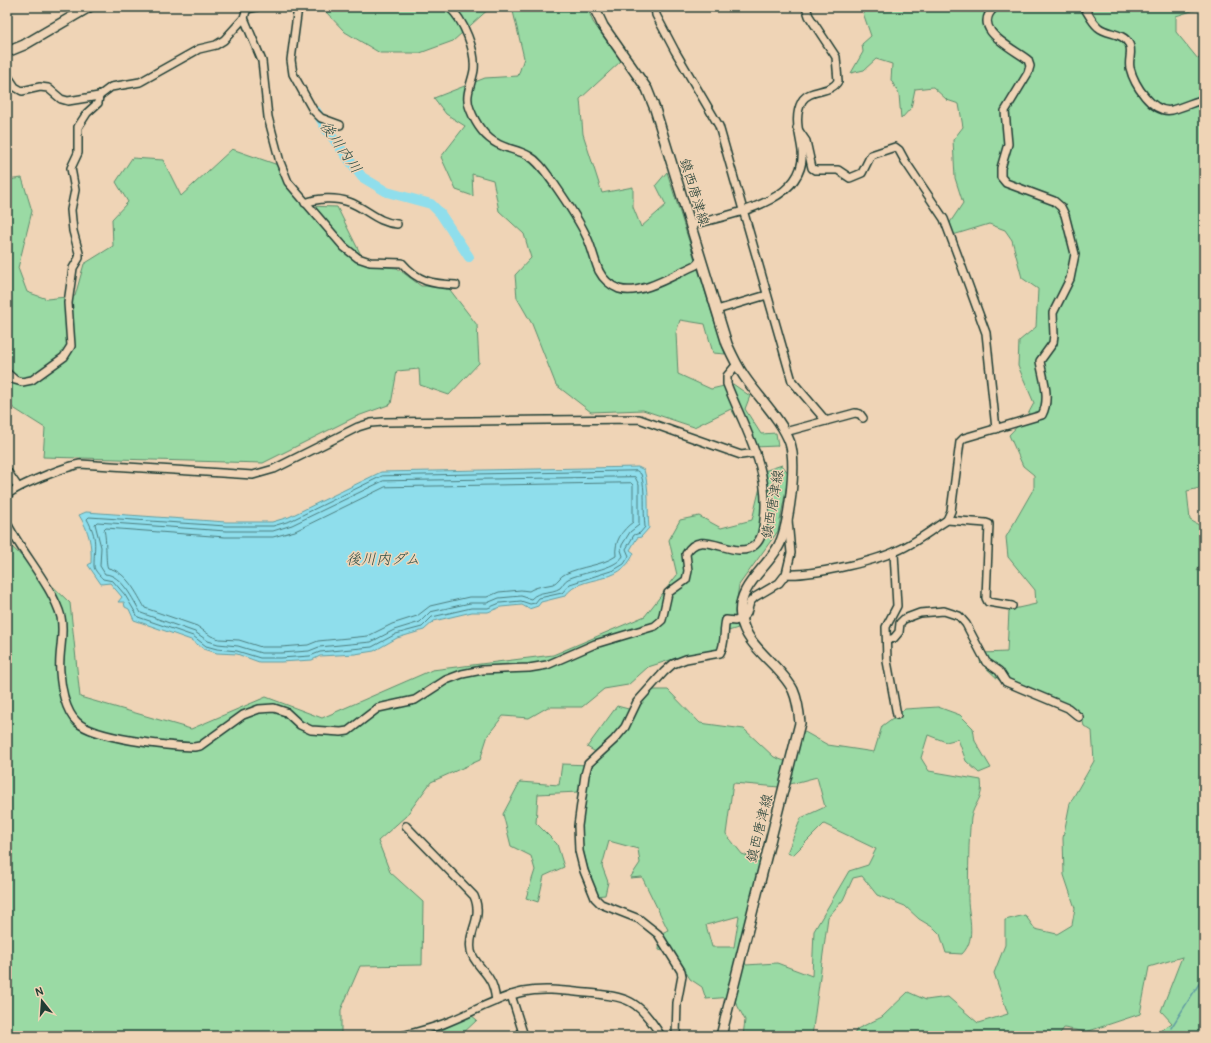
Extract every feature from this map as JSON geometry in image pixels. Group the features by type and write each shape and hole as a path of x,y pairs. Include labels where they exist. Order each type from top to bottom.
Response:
{"main road":[{"name":"鎮西唐津線","path":"594,7 603,26 647,89 655,109 727,344 737,364 784,432 791,448 793,481 778,546 748,586 743,596 740,611 744,628 751,640 787,680 793,690 798,701 800,723 721,1036"},
{"path":"7,52 24,45 82,9"}],"street":[{"path":"7,75 15,87 22,91 40,87 48,88 61,99 68,101 99,96 111,87 140,82 199,49 216,45 224,40 244,18 247,8 256,7"},
{"path":"298,7 291,60 293,74 313,110 321,118 340,125"},
{"path":"449,7 456,13 466,33 474,56 474,70 468,95 468,107 475,121 486,135 497,144 530,156 542,167 569,206 589,241 599,271 606,281 618,288 632,291 643,289 696,265 701,260"},
{"path":"655,7 656,15 675,51 719,126 792,381 826,421"},
{"path":"691,225 743,211 762,204 784,191 795,181 799,173 802,157 797,128 802,101 807,96 833,87 838,81 836,57 809,16 806,7"},
{"path":"947,520 951,511 960,442 964,438 1042,415 1047,399 1040,361 1053,343 1053,313 1070,279 1075,254 1065,215 1061,207 1054,201 1006,183 1001,177 1001,168 1008,144 1005,111 1028,73 1030,66 1028,60 988,29 985,21 986,15 994,7"},
{"path":"1084,7 1097,26 1106,32 1120,36 1129,44 1131,51 1130,66 1133,77 1143,93 1154,104 1163,110 1172,110 1204,99"},
{"path":"244,18 262,61 268,117 280,162 288,182 344,247 358,258 370,262 402,263 408,270 423,280 436,284 456,284"},
{"path":"7,373 15,380 22,382 32,380 64,356 71,346 68,303 73,268 79,258 71,210 75,190 71,168 78,153 78,127 87,113 98,103 99,96"},
{"path":"797,128 806,141 812,168 815,170 838,170 850,178 862,173 871,155 895,148 899,150 944,220 986,333 996,429"},
{"path":"305,203 318,198 348,201 385,222 394,224"},
{"path":"720,309 767,295"},
{"path":"7,523 55,602 61,617 62,631 60,670 63,692 72,716 85,727 113,736 158,745 194,748 200,746 243,715 259,709 274,708 286,712 300,725 311,730 341,732 348,730 378,708 415,700 446,680 462,674 482,670 528,668 546,665 594,644 655,626 662,620 668,593 686,580 688,571 686,554 692,546 702,542 708,542 743,550 756,544 760,538 766,507 764,486 756,453 727,384 727,376 737,364"},
{"path":"784,432 855,413 860,414 863,418"},
{"path":"7,495 18,487 68,466 80,464 253,475 274,469 358,427 371,423 639,419 741,455 756,453"},
{"path":"7,471 18,487"},
{"path":"676,1036 677,1003 682,976 681,971 658,934 639,919 601,904 595,898 584,871 579,851 578,826 584,776 588,764 614,740 625,727 637,702 664,672 673,664 720,653 724,641 724,627 726,620 741,619 747,613 750,602 755,597 778,583 786,574 791,553 789,525 786,516"},
{"path":"786,574 804,574 870,560 894,552 947,520 986,522 989,524 986,598 988,602 1012,606"},
{"path":"894,552 897,606 886,626 888,640 887,661 897,714"},
{"path":"888,640 894,638 898,632 900,623 904,619 920,613 944,611 959,616 966,624 986,662 999,671 1006,682 1068,708 1079,717"},
{"path":"406,826 474,896 478,904 478,916 470,944 471,953 490,980 495,991 496,1001"},
{"path":"402,1036 443,1024 511,995 536,990 555,990 623,997 631,1000 639,1007 661,1036"},
{"path":"511,995 524,1036"}],"green space":[{"path":"329,7 491,7 453,41 420,53 380,53 345,32 325,11"},
{"path":"512,7 587,7 593,22 621,61 580,99 583,134 602,193 633,187 633,207 641,227 666,205 656,185 667,172 725,354 713,353 705,324 680,320 676,333 678,374 711,389 733,384 750,396 745,409 761,434 776,433 778,446 754,447 731,409 694,427 643,410 591,412 556,385 532,324 517,298 515,275 531,258 524,234 499,211 493,180 472,174 473,196 456,190 441,157 465,126 446,114 434,98 485,78 518,76 524,58"},
{"path":"861,7 1204,7 1176,16 1176,32 1198,59 1204,55 1204,487 1187,491 1190,520 1204,528 1204,558 1197,571 1204,568 1204,1036 1152,1036 1172,1023 1161,1011 1182,957 1149,967 1140,1014 1086,1032 1064,1028 1058,1036 853,1036 857,1029 882,1017 908,992 926,1000 948,997 978,1023 1008,1014 994,973 1005,945 1005,920 1025,915 1035,929 1057,934 1072,925 1075,908 1064,875 1063,838 1070,803 1094,761 1092,731 1084,726 1081,714 1068,705 1031,688 1003,684 980,662 983,653 1007,652 1009,610 1036,604 1035,590 1008,557 1006,537 1034,488 1034,475 1023,466 1009,435 1027,416 1034,403 1018,366 1019,341 1036,327 1038,289 1022,278 1012,240 1005,230 989,224 953,235 949,224 963,203 955,178 953,140 963,127 959,104 947,100 933,87 915,89 911,108 901,119 899,94 891,80 892,64 876,59 864,70 851,73 863,52 862,44 871,36"},
{"path":"232,149 278,165 306,206 337,207 366,265 397,268 421,286 447,286 477,325 479,363 449,395 420,385 419,369 397,371 391,404 355,417 263,463 43,457 45,428 7,404 7,180 22,178 32,211 18,268 27,292 47,299 75,296 84,264 113,246 112,219 128,202 116,182 132,158 163,160 181,196"},
{"path":"782,465 789,474 778,531 739,585 735,612 738,628 722,633 720,650 683,656 648,667 628,685 604,689 582,707 548,707 529,718 503,716 488,735 480,760 431,782 406,816 378,841 390,872 423,902 422,965 360,966 341,1010 341,1036 7,1036 7,542 70,603 80,697 191,729 266,697 322,718 432,670 553,655 645,616 677,575 669,540 680,520 699,516 721,528 752,520 764,471"},
{"path":"651,690 668,690 700,723 744,729 774,757 792,764 803,731 828,745 874,752 882,726 905,709 938,707 960,715 973,728 975,741 991,768 979,773 966,761 958,739 946,742 928,735 921,758 929,771 981,780 982,787 980,797 972,813 970,827 968,902 971,933 967,948 962,954 946,953 940,934 934,928 919,919 905,906 877,895 862,876 853,878 843,900 828,917 812,1036 743,1036 745,1020 733,997 706,999 702,987 690,979 675,954 659,950 660,934 668,930 642,877 630,878 640,863 638,849 609,841 602,866 608,882 605,895 595,896 583,850 578,792 538,794 536,823 557,844 564,867 544,876 538,902 526,898 535,870 531,856 511,846 503,814 520,782 559,785 562,764 591,765 599,754 587,747 617,706 636,711","holes":["817,777 825,807 801,818 787,853 793,855 824,824 876,849 868,865 849,871 814,931 812,976 777,963 746,965 740,948 760,860 742,854 726,834 733,783 779,787","739,916 734,947 712,947 706,925"]},
{"path":"471,1015 477,1020 460,1036 439,1036 442,1030"}],"water":[{"name":"後川内ダム","path":"638,467 644,470 646,477 649,528 641,537 637,538 630,550 634,553 627,564 619,571 610,576 581,584 572,589 565,596 541,602 538,606 529,609 522,605 501,607 488,612 472,612 434,621 424,630 397,638 374,651 355,654 320,656 312,660 259,662 237,654 217,653 204,649 191,640 134,620 129,609 125,607 124,602 118,602 122,597 110,583 101,584 88,565 91,563 90,544 87,532 79,515 86,512 226,522 272,522 289,517 381,472"}],"waterway":[{"name":"後川内川","path":"316,111 327,130 362,177 387,192 431,204 440,213 469,257"},
{"path":"1171,1028 1204,976"}]}
